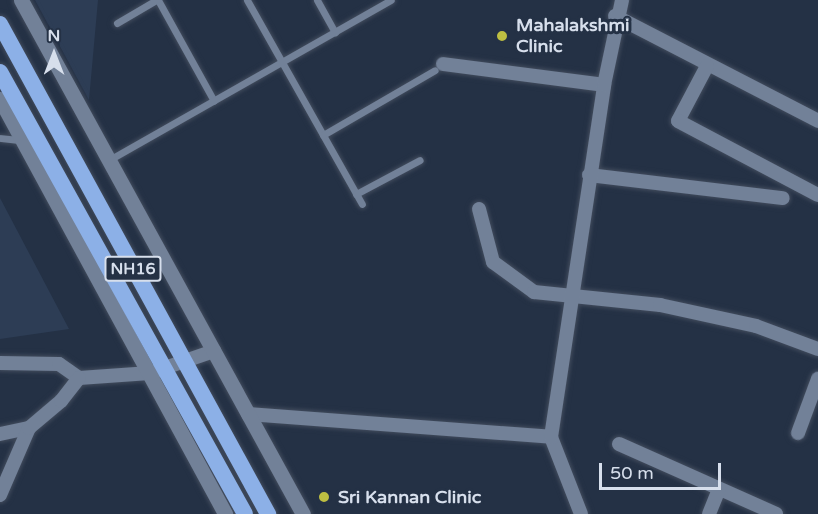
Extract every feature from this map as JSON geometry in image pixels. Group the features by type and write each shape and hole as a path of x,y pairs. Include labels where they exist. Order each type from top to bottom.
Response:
{"highway":[{"name":"NH16","path":"0,24 268,514"},
{"name":"NH16","path":"0,72 158,371 245,514"}],"street":[{"path":"21,0 303,514"},
{"path":"581,514 551,437 589,175 615,16 622,0"},
{"path":"615,16 707,66 818,121"},
{"path":"707,66 678,121 818,195"},
{"path":"439,67 604,85"},
{"path":"0,99 158,371 225,514"},
{"path":"589,175 783,198"},
{"path":"478,209 493,262 534,292 570,298 660,305 756,326 818,349"},
{"path":"0,363 59,364 79,378 158,371 185,364 214,351"},
{"path":"0,434 28,428 61,401 79,378"},
{"path":"798,433 818,379"},
{"path":"248,414 551,437"},
{"path":"0,495 28,428"},
{"path":"619,444 776,514"},
{"path":"709,514 720,489"}],"lane":[{"path":"117,23 157,0 214,100"},
{"path":"247,0 362,204"},
{"path":"316,0 334,32"},
{"path":"109,160 391,0"},
{"path":"323,135 439,67"},
{"path":"0,138 23,141"},
{"path":"356,194 420,160"}],"shaded area":[{"path":"35,0 98,0 89,100"},
{"path":"0,198 69,329 0,339"}],"place":[{"name":"Mahalakshmi Clinic","path":"502,36"},
{"name":"Sri Kannan Clinic","path":"324,497"}]}
